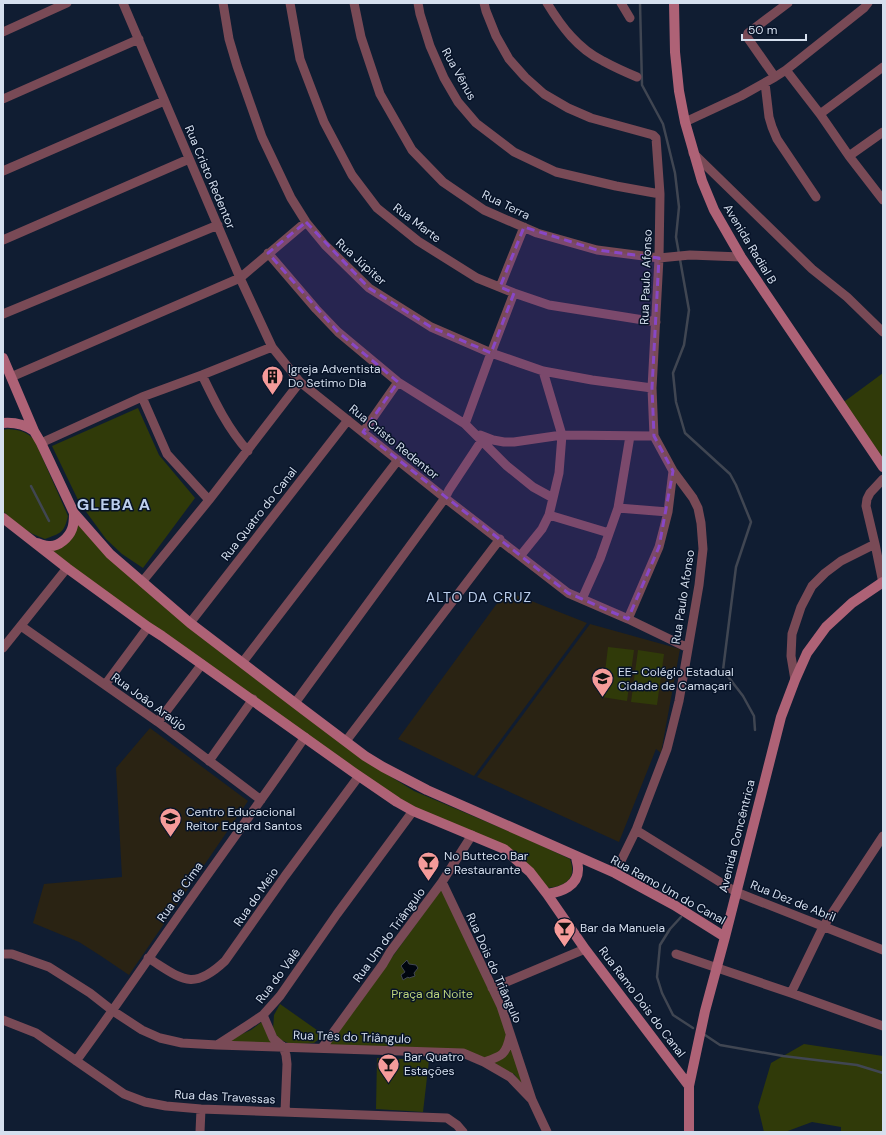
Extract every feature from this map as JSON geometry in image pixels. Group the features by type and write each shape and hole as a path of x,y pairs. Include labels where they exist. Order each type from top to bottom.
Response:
{"street":[{"path":"3,32 67,3"},
{"name":"Rua Cristo Redentor","path":"123,3 240,278 272,347 300,382 445,498 521,555 568,593 628,619 688,648"},
{"name":"Rua Júpiter","path":"223,3 237,66 262,137 291,198 306,222 325,245 369,288 431,327 491,353 543,371 592,380 652,388"},
{"name":"Rua Marte","path":"290,3 300,59 324,122 352,175 377,208 418,241 477,278 549,305 656,322"},
{"name":"Rua Terra","path":"354,3 361,37 380,94 412,150 443,182 484,210 537,232 597,250 659,258 690,255 740,258"},
{"name":"Rua Vênus","path":"418,3 430,46 444,78 458,102 476,123 514,152 556,172 616,186 660,194"},
{"name":"Rua Paulo Afonso","path":"484,3 496,36 509,59 525,77 544,94 568,108 591,118 653,135 656,138 660,194 659,258 652,388 654,436 673,471 694,498 701,523 703,549 699,585 688,648 667,749 636,830 615,873"},
{"path":"547,3 556,18 573,39 601,61 637,77"},
{"path":"622,3 630,18"},
{"name":"Avenida Radial B","path":"674,3 675,52 679,91 693,154 702,182 714,210 740,258 883,467"},
{"path":"775,77 747,35 788,3"},
{"path":"685,122 741,96 786,70 864,8 868,3"},
{"path":"3,99 139,39"},
{"path":"820,114 883,67"},
{"path":"786,70 820,114 848,156 883,200"},
{"path":"765,83 769,116 772,127 777,138 816,197"},
{"path":"3,171 164,101"},
{"path":"848,156 883,132"},
{"path":"693,154 812,269 847,297 883,332"},
{"path":"3,240 189,159"},
{"path":"702,182 712,178 719,179"},
{"path":"11,377 240,278 306,222"},
{"path":"3,314 218,225"},
{"path":"500,287 524,227"},
{"path":"268,253 316,309 338,332 398,382 465,424 481,437 507,466 533,487 553,498"},
{"path":"465,424 514,293"},
{"path":"41,443 142,398 272,347"},
{"name":"Rua Ramo Um do Canal","path":"3,358 34,431 74,513 110,554 190,622 295,703 383,767 427,790 615,873 674,905 725,937"},
{"path":"521,555 542,529 549,515 559,473 562,435 543,371"},
{"path":"202,375 218,408 237,438 248,451"},
{"path":"142,582 248,451 300,382"},
{"path":"363,432 398,382"},
{"path":"142,398 167,454 209,500"},
{"name":"Rua Quatro do Canal","path":"190,622 348,420"},
{"path":"3,423 20,424 34,431"},
{"path":"481,437 504,442 514,442 562,435 654,436"},
{"path":"582,599 600,558 618,508 630,436"},
{"path":"295,703 445,498 481,437"},
{"path":"242,663 398,460"},
{"path":"628,619 659,547 668,512 673,471"},
{"path":"883,479 870,493 866,506 883,582"},
{"path":"618,508 668,512"},
{"path":"33,542 49,546 56,545 61,542 72,529 74,513"},
{"path":"549,515 609,533"},
{"name":"Rua Ramo Dois do Canal","path":"3,518 67,568 148,627 253,699 305,738 397,802 413,811 504,849 530,872 585,949 689,1086"},
{"path":"346,741 500,539"},
{"path":"794,680 791,656 792,634 801,608 812,586 841,560 875,544"},
{"path":"3,648 67,568"},
{"name":"Avenida Concêntrica","path":"689,1132 689,1086 705,1011 781,716 794,680 807,653 826,627 852,604 883,582"},
{"name":"Rua João Araújo","path":"21,626 158,722 261,800"},
{"path":"105,685 148,627"},
{"path":"158,722 202,664"},
{"path":"209,761 253,699"},
{"name":"Rua de Cima","path":"76,1061 113,1011 148,958 305,738"},
{"name":"Rua do Meio","path":"148,958 180,978 190,980 207,976 226,961 285,876 359,776"},
{"name":"Rua do Valê","path":"217,1045 263,1015 280,996 337,914 413,811"},
{"name":"Rua Dez de Abril","path":"636,830 736,892 883,950"},
{"name":"Rua Um do Triângulo","path":"322,1048 442,882 472,835"},
{"path":"791,993 823,927 883,836"},
{"path":"547,894 563,891 574,882 578,870 576,856"},
{"path":"578,870 586,863 590,862"},
{"name":"Rua Dois do Triângulo","path":"442,882 501,1006 532,1100 547,1132"},
{"path":"492,988 585,949"},
{"path":"3,954 12,954 49,967 90,993 113,1011 142,1030 160,1038 182,1043 217,1045"},
{"path":"676,954 883,1026"},
{"path":"263,1015 273,1038 283,1047 286,1055 285,1112"},
{"name":"Rua das Travessas","path":"3,1020 36,1033 124,1094 152,1103 166,1106 201,1109 447,1118 457,1124 463,1132"},
{"path":"484,1062 497,1058 503,1054 508,1047 510,1034"},
{"name":"Rua Três do Triângulo","path":"217,1045 463,1053 484,1062 510,1077 532,1100"},
{"path":"200,1132 201,1109"}],"highlighted area":[{"path":"306,222 369,288 431,327 491,353 514,293 500,287 524,227 597,250 659,258 652,388 654,436 673,471 659,547 628,619 568,593 363,432 398,382 338,332 268,253"}],"shaded area":[{"path":"506,591 587,623 474,776 398,739"},
{"name":"EE- Colégio Estadual Cidade de Camaçari","path":"590,624 680,649 661,753 656,749 619,842 477,777"},
{"name":"Centro Educacional Reitor Edgard Santos","path":"150,728 248,801 129,975 79,942 33,923 44,884 122,877 116,768"},
{"path":"407,960 409,964 416,965 418,968 414,973 415,976 408,977 403,980 401,975 405,972 401,966"}],"green space":[{"path":"883,373 883,461 841,404"},
{"path":"138,408 159,455 195,498 143,568 122,554 106,539 79,502 52,446"},
{"path":"8,429 30,435 35,441 68,516 65,526 61,532 45,539 27,531 3,511 3,430"},
{"path":"74,513 110,554 380,770 414,791 525,838 570,859 572,866 571,876 565,883 548,888 504,849 413,811 33,542 63,542"},
{"path":"608,647 634,650 627,701 602,697"},
{"path":"638,650 664,654 657,705 631,702"},
{"name":"Praça da Noite","path":"442,888 498,1006 529,1095 514,1074 461,1051 328,1046"},
{"path":"280,1004 324,1035 314,1043 288,1043 279,1039 273,1030 274,1015"},
{"path":"264,1020 274,1044 226,1041 251,1030"},
{"path":"804,1044 883,1056 883,1132 841,1132 841,1127 812,1122 785,1132 764,1132 758,1107 771,1063"},
{"path":"377,1058 429,1060 423,1112 376,1109"}],"waterway":[{"path":"640,3 642,85 663,124 675,173 679,207 676,237 689,310 684,345 673,373 676,402 685,433 730,474 751,522 736,567 723,670 743,696 754,716 755,730"},
{"path":"31,486 49,521"},
{"path":"681,917 670,929 660,945 657,977 662,993 673,1015 693,1028"},
{"path":"705,1035 720,1045 783,1056 857,1065 883,1073"}],"place":[{"name":"Igreja Adventista Do Setimo Dia","path":"273,396"},
{"name":"EE- Colégio Estadual Cidade de Camaçari","path":"603,698"},
{"name":"Centro Educacional Reitor Edgard Santos","path":"171,838"},
{"name":"No Butteco Bar e Restaurante","path":"428,882"},
{"name":"Bar da Manuela","path":"564,948"},
{"name":"Bar Quatro Estações","path":"389,1084"}],"district":[{"name":"GLEBA A","path":"114,504"},
{"name":"ALTO DA CRUZ","path":"479,597"}]}
